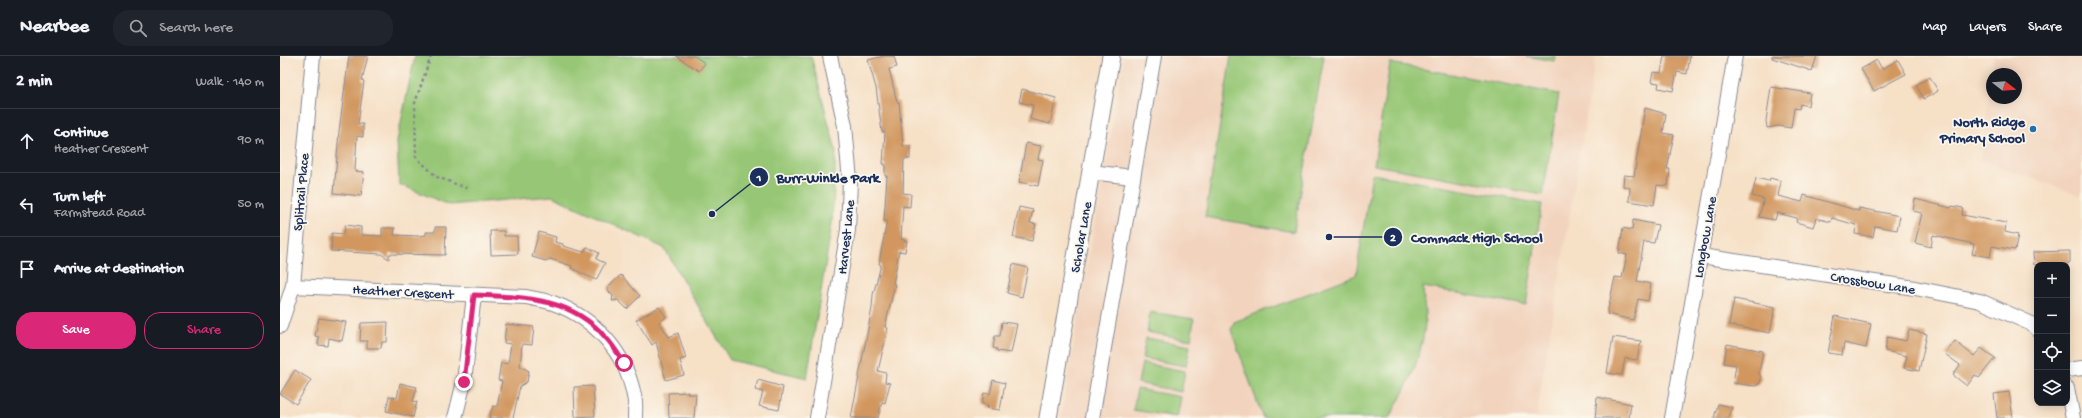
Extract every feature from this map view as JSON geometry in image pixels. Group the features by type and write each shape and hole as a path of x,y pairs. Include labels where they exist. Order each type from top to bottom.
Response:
{"street":[{"name":"Splitrail Place","path":"280,326 293,286 313,56"},
{"name":"Harvest Lane","path":"817,418 848,230 850,181 845,126 830,56"},
{"name":"Scholar Lane","path":"1048,418 1112,56"},
{"path":"1092,418 1154,56"},
{"name":"Longbow Lane","path":"1672,418 1735,56"},
{"path":"1091,172 1132,178"},
{"name":"Crossbow Lane","path":"1701,256 1915,288 1980,301 2034,325"},
{"name":"Heather Crescent","path":"293,286 526,297 553,303 582,318 605,337 624,363 635,397 634,418"},
{"path":"455,418 464,382 474,295"},
{"path":"2070,370 2082,368"},
{"path":"2070,403 2073,418"}],"path":[{"path":"431,56 415,103 416,157 437,177 469,189"}],"shaded area":[{"path":"1124,56 1596,56 1536,418 1061,418"},
{"name":"North Ridge Primary School","path":"1994,56 2082,56 2082,196 1981,160 1988,104 2022,104 2022,68 1992,68"}],"green space":[{"path":"415,56 811,56 836,151 832,223 807,378 730,360 664,248 552,196 449,205 399,184 397,141"},
{"path":"1231,56 1324,56 1294,232 1205,217"},
{"path":"1526,56 1555,56 1554,61"},
{"path":"1390,63 1559,94 1543,195 1374,165"},
{"path":"1372,174 1542,204 1526,305 1423,287 1425,324 1417,361 1407,385 1389,418 1263,418 1231,330 1234,322 1356,275"},
{"path":"1150,312 1194,319 1191,340 1147,332"},
{"path":"1146,338 1190,346 1186,366 1142,358"},
{"path":"1142,363 1185,371 1181,392 1138,383"},
{"path":"1137,389 1181,397 1177,417 1133,410"}],"building":[{"path":"349,56 368,56 362,80 364,81 358,124 363,124 363,137 357,136 355,171 364,172 361,196 334,193 339,131"},
{"path":"676,56 694,56 705,63 699,71"},
{"path":"884,56 894,56 897,67 889,69 897,102 899,102 903,146 910,146 910,159 904,159 903,193 911,194 910,207 903,206 901,239 907,241 905,252 899,251 893,284 895,284 885,327 888,328 878,371 886,373 885,382 890,383 885,403 882,402 878,418 851,418 872,308 873,295 881,265 879,264 887,221 884,221 887,176 885,176 885,164 883,164 885,132 882,132 876,88 868,60"},
{"path":"1664,56 1690,56 1687,74 1677,72 1673,91 1658,88 1659,83 1651,82 1653,72 1661,73"},
{"path":"1772,56 1817,56 1812,71 1772,58"},
{"path":"1877,60 1882,69 1898,60 1906,74 1874,91 1861,69"},
{"path":"1930,77 1938,91 1924,99 1916,85"},
{"path":"1771,87 1810,93 1808,106 1800,104 1799,109 1794,108 1791,128 1778,126 1767,128 1766,121"},
{"path":"1022,89 1056,98 1050,124 1030,119 1033,105 1019,102"},
{"path":"1645,108 1666,114 1663,133 1674,135 1667,169 1670,169 1668,186 1657,185 1654,205 1629,201 1630,188 1623,186 1624,175 1634,176"},
{"path":"1026,143 1041,146 1038,159 1043,160 1038,186 1019,182"},
{"path":"1756,178 1769,181 1770,178 1781,181 1778,196 1802,202 1804,195 1859,211 1859,208 1900,216 1897,230 1875,226 1873,237 1855,234 1856,225 1832,218 1831,222 1816,218 1813,227 1796,222 1797,218 1777,213 1775,220 1759,217 1764,199 1752,196"},
{"path":"1915,199 1951,208 1952,206 1963,208 1962,215 2006,223 2005,232 2018,235 2015,250 1992,246 1990,257 1972,254 1974,244 1933,235 1931,247 1915,243 1922,213 1913,211"},
{"path":"1019,207 1033,210 1030,223 1036,224 1032,241 1013,237"},
{"path":"1633,220 1658,225 1654,243 1644,242 1637,281 1651,284 1648,301 1638,299 1633,320 1607,314 1615,277 1622,278 1627,255 1619,253 1623,228 1632,230"},
{"path":"345,225 361,227 361,235 382,236 382,228 395,228 394,235 418,236 426,235 426,232 435,232 435,227 446,227 445,255 389,254 389,259 381,254 331,251 332,233 344,234"},
{"path":"490,231 504,231 504,236 517,236 518,254 491,255"},
{"path":"539,232 556,237 555,242 563,244 563,246 584,252 587,247 599,253 596,259 605,263 596,280 571,268 572,266 550,259 546,261 532,257"},
{"path":"2070,251 2070,262 2034,262 2034,265 2033,252"},
{"path":"1013,264 1028,268 1022,297 1007,293"},
{"path":"621,275 640,296 627,309 618,300 612,301 613,296 608,291 608,287"},
{"path":"1734,299 1775,307 1770,333 1729,325"},
{"path":"659,307 666,317 659,322 669,337 678,333 686,358 680,360 684,375 666,380 656,342 652,345 636,320"},
{"path":"1835,316 1871,324 1866,348 1844,343 1842,355 1828,353"},
{"path":"319,318 346,322 342,341 329,338 328,346 318,345 319,337 315,336"},
{"path":"388,322 387,342 382,342 381,348 367,348 367,341 360,341 361,323"},
{"path":"1002,322 1017,324 1011,353 997,351 997,349 993,348 995,336 1000,336"},
{"path":"506,324 534,327 532,345 522,344 520,366 529,371 527,382 520,386 513,418 489,418 493,406 497,407 502,381 498,380 501,363 508,364 511,344 504,343"},
{"path":"1909,330 1927,334 1919,371 1904,368 1907,356 1885,351 1887,337 1906,341"},
{"path":"1613,337 1641,341 1637,360 1625,358 1622,375 1607,373"},
{"path":"1955,341 1974,356 1981,348 1995,358 1979,378 1975,375 1967,386 1953,375 1960,365 1945,354"},
{"path":"1727,344 1763,351 1759,373 1761,377 1760,383 1755,386 1733,383 1736,365 1724,363"},
{"path":"295,370 311,380 296,404 280,394"},
{"path":"758,380 783,387 779,410 759,406 763,392 755,390"},
{"path":"993,380 1005,383 1000,410 987,408 988,405 982,404 984,393 990,394"},
{"path":"400,383 417,387 413,401 417,402 413,417 386,411 389,396 397,398"},
{"path":"593,386 595,416 575,417 574,387"},
{"path":"688,392 688,394 696,394 694,418 669,418 668,393"},
{"path":"2009,392 2013,418 1997,418 1994,394"},
{"path":"1597,397 1631,404 1629,418 1595,418"},
{"path":"1718,404 1732,407 1729,418 1714,418"}],"place":[{"name":"North Ridge Primary School","path":"2033,129"},
{"name":"Burr-Winkle Park","path":"712,214"},
{"name":"Commack High School","path":"1329,237"}],"route":[{"path":"464,382 474,295 526,297 553,303 582,318 605,337 624,363"}]}
